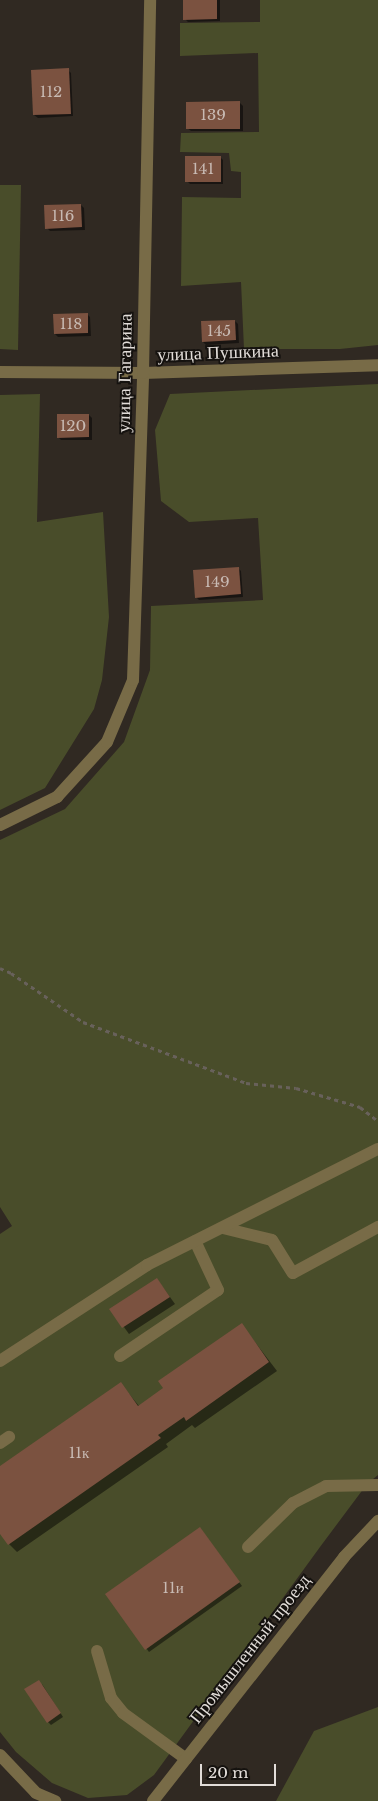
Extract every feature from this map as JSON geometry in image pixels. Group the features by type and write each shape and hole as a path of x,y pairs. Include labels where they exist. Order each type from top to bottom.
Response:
{"street":[{"name":"улица Гагарина","path":"0,826 57,797 106,742 133,680 143,373 150,0"},
{"name":"улица Пушкина","path":"0,372 143,373 378,365"},
{"path":"0,1361 147,1266 378,1149"},
{"path":"223,1228 272,1240 293,1273 378,1227"},
{"path":"120,1356 218,1290 195,1241"},
{"path":"248,1547 294,1503 326,1486 378,1485"},
{"name":"Промышленный проезд","path":"154,1801 344,1557 378,1521"},
{"path":"97,1651 111,1698 123,1713 186,1759"},
{"path":"0,1755 36,1793 55,1801"}],"path":[{"path":"0,968 11,973 83,1022 246,1083 296,1088 360,1107 378,1121"}],"green space":[{"path":"260,0 378,0 378,345 340,349 244,349 241,282 181,286 182,197 241,198 241,172 231,171 229,153 180,152 181,133 259,132 258,53 180,56 180,23 260,22"},
{"path":"0,185 21,185 18,350 0,349"},
{"path":"378,384 378,1475 367,1484 154,1775 127,1795 88,1798 52,1783 16,1752 0,1732 0,1234 12,1226 0,1207 0,840 65,809 124,742 150,670 151,606 263,600 258,518 189,522 161,501 155,430 170,394"},
{"path":"40,394 37,522 103,512 109,617 102,680 94,709 45,788 0,810 0,395"},
{"path":"378,1707 378,1801 276,1801 314,1731"}],"building":[{"path":"183,0 217,0 217,19 183,20"},
{"path":"69,68 71,114 33,115 31,70"},
{"path":"240,101 240,129 186,129 186,102"},
{"path":"185,156 221,156 221,182 185,182"},
{"path":"81,204 82,227 45,229 44,205"},
{"path":"88,313 88,333 54,334 53,314"},
{"path":"235,320 236,340 202,342 201,321"},
{"path":"57,414 89,414 89,437 57,438"},
{"path":"239,567 241,594 195,598 193,570"},
{"path":"157,1278 170,1297 122,1328 109,1309"},
{"path":"242,1323 269,1362 186,1421 184,1417 158,1435 161,1438 8,1545 0,1534 0,1466 121,1382 138,1406 163,1388 158,1381"},
{"path":"200,1527 240,1582 145,1650 105,1594"},
{"path":"39,1680 61,1713 47,1723 24,1689"}]}
